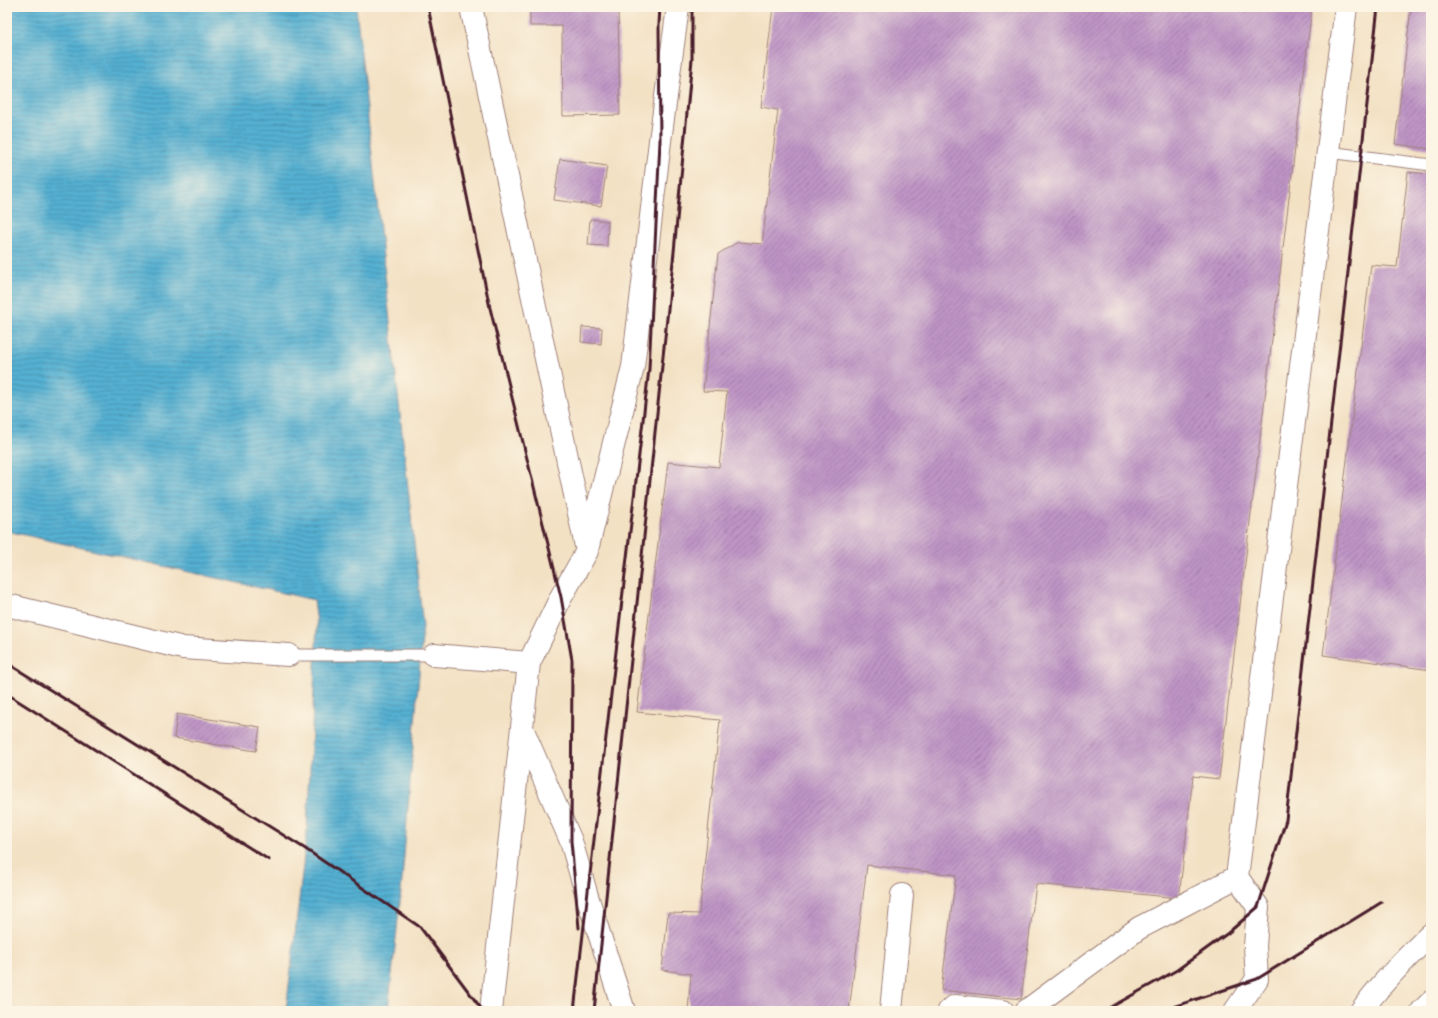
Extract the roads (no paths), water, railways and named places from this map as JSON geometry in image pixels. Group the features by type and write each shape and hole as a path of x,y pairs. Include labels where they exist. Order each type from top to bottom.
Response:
{"street":[{"path":"471,7 587,551"},
{"path":"491,1011 529,662 561,597 587,551 633,367 678,7"},
{"path":"1235,1011 1257,979 1255,946 1258,907 1237,877 1346,7"},
{"path":"7,605 183,648 289,655"},
{"path":"434,655 529,662"},
{"path":"522,728 572,841 589,904 624,1011"},
{"path":"1026,1011 1139,928 1237,877"},
{"path":"891,1011 902,895"},
{"path":"1361,1011 1391,974 1431,934"},
{"path":"1422,1011 1431,1002"},
{"path":"949,1011 955,1006 1003,1011"}],"lane":[{"path":"1328,152 1431,165"},
{"path":"289,655 434,655"}],"water":[{"path":"7,7 356,7 423,626 401,892 388,1011 286,1011 307,831 317,624 314,600 7,531"}],"railway":[{"path":"428,7 490,308 561,597 572,660 571,841 579,928"},
{"path":"574,1011 649,369 660,141 660,7"},
{"path":"594,1011 674,252 692,59 692,7"},
{"path":"1104,1011 1177,970 1228,933 1258,907 1286,820 1378,7"},
{"path":"7,663 304,848 420,927 483,1011"},
{"path":"7,694 269,860"},
{"path":"1161,1011 1257,979 1382,902"}]}
